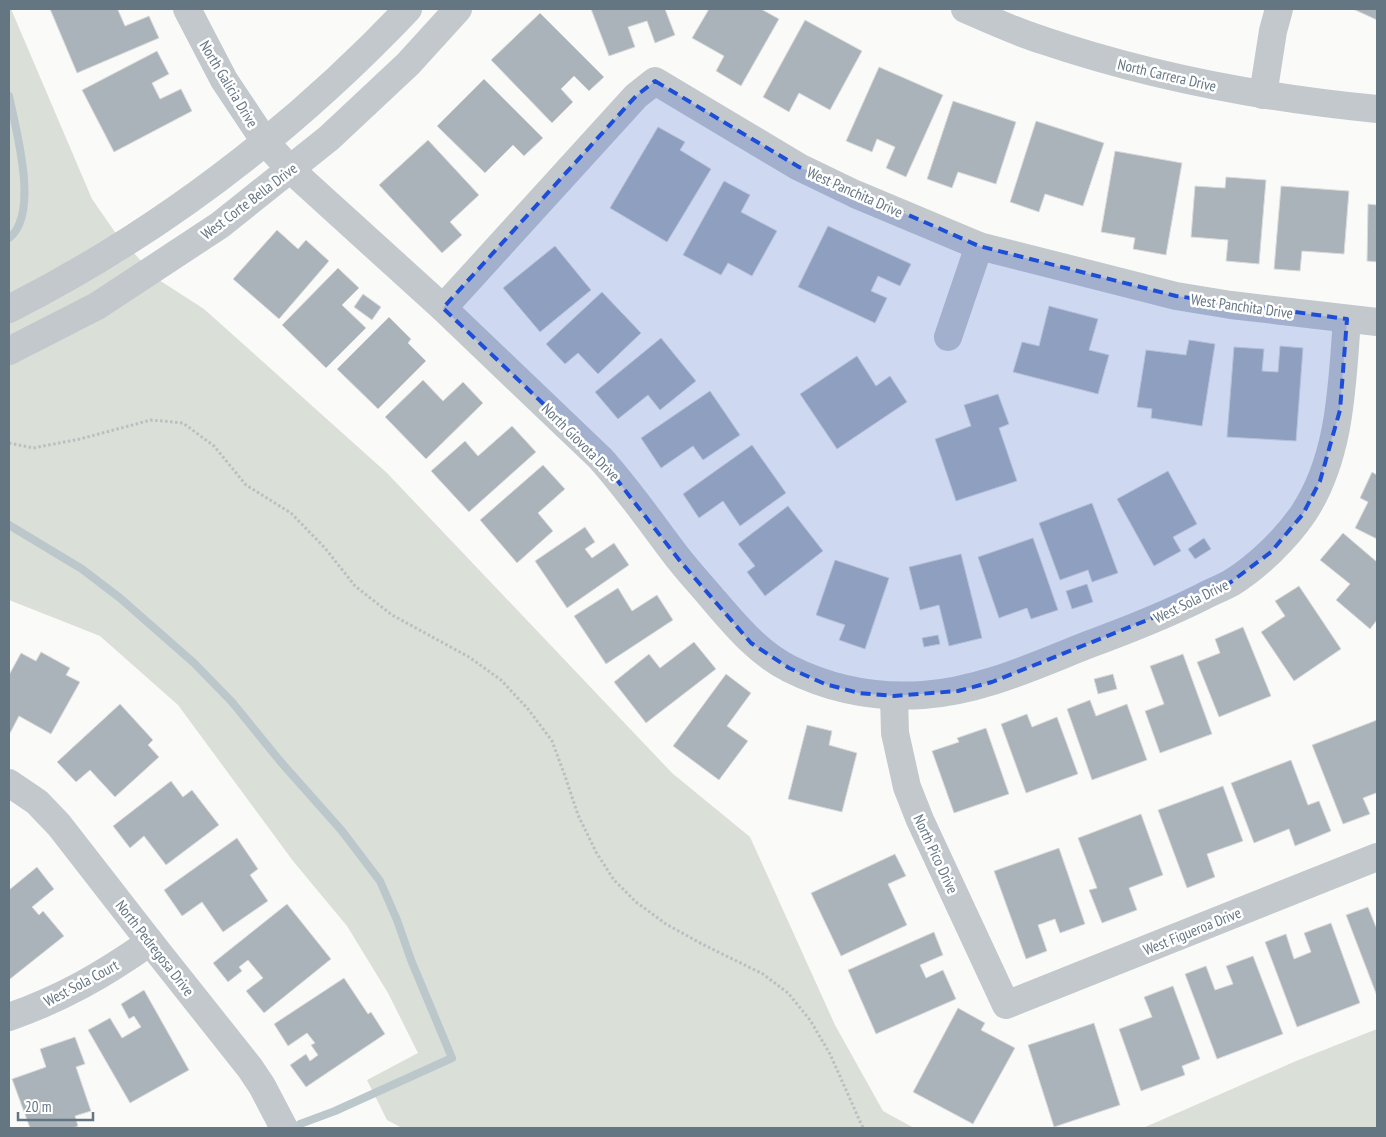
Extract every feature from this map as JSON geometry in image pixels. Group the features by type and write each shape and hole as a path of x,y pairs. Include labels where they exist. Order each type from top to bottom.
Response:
{"street":[{"name":"North Galicia Drive","path":"187,9 224,80 278,156"},
{"name":"West Corte Bella Drive","path":"9,351 96,306 220,225 278,156 324,92 408,9"},
{"name":"West Corte Bella Drive","path":"9,309 103,257 202,191 278,156 329,138 408,64 458,9"},
{"name":"North Carrera Drive","path":"965,9 1041,40 1093,56 1204,85 1320,104 1377,109"},
{"path":"1263,95 1273,32 1279,9"},
{"name":"West Panchita Drive","path":"443,308 636,96 655,81 799,167 854,194 979,246 1176,296 1231,305 1377,322"},
{"name":"North Giovota Drive","path":"278,156 443,308 600,458 620,480 680,561 752,642 788,668 825,684 858,693 894,696"},
{"path":"948,337 979,246"},
{"name":"West Sola Drive","path":"894,696 958,691 1001,679 1138,626 1190,603 1231,582 1271,552 1303,514 1320,481 1333,441 1340,410 1347,319"},
{"name":"North Pico Drive","path":"894,696 895,733 907,787 920,820 1006,1005"},
{"name":"North Pedregosa Drive","path":"9,783 37,802 59,825 250,1068 262,1086 284,1128"},
{"name":"West Figueroa Drive","path":"1006,1005 1377,857"},
{"name":"West Sola Court","path":"9,1017 81,987 150,942"}],"path":[{"path":"9,444 32,448 150,420 183,424 214,446 246,485 291,513 324,548 355,586 392,615 469,658 501,680 528,709 552,741 566,776 578,815 596,852 614,880 636,902 666,924 763,974 788,992 810,1020 830,1054 863,1128"}],"highlighted area":[{"path":"655,81 799,167 979,246 1176,296 1347,319 1340,410 1320,481 1303,514 1271,552 1231,582 1190,603 992,682 958,691 894,696 859,693 825,684 789,668 751,643 680,561 600,458 443,308 636,96"}],"shaded area":[{"path":"9,9 11,9 92,199 117,235 159,280 204,309 387,473 672,773 750,837 835,1025 883,1111 914,1128 402,1128 387,1120 367,1080 418,1053 388,993 347,926 293,861 178,705 100,636 9,600"},
{"path":"1377,1029 1377,1128 1143,1128 1296,1061"}],"building":[{"path":"50,9 120,9 118,10 125,26 149,16 159,38 77,73"},
{"path":"591,9 665,9 675,35 655,43 647,21 628,27 635,47 609,56"},
{"path":"709,9 761,9 779,19 741,86 716,71 724,56 692,38"},
{"path":"1353,9 1377,9 1377,20"},
{"path":"540,13 604,77 589,91 574,76 561,89 573,102 552,123 491,60"},
{"path":"805,20 862,51 830,110 799,93 789,112 763,97"},
{"path":"157,51 169,74 152,83 160,99 181,89 192,111 114,152 82,90"},
{"path":"879,67 943,95 906,177 886,168 895,147 877,139 872,152 846,141"},
{"path":"484,79 543,138 524,156 513,145 485,173 437,126"},
{"path":"953,101 1016,122 996,184 958,172 952,188 927,179"},
{"path":"1036,121 1104,143 1083,206 1045,194 1039,212 1010,202"},
{"path":"658,127 685,142 680,150 711,169 667,242 610,208"},
{"path":"428,140 479,195 450,222 462,235 442,253 379,185"},
{"path":"1115,151 1182,163 1166,255 1133,249 1135,238 1101,232"},
{"path":"1226,177 1266,180 1259,264 1226,261 1228,240 1191,237 1195,186 1225,188"},
{"path":"724,181 750,195 741,212 777,231 752,276 728,263 721,275 683,255"},
{"path":"1281,186 1349,191 1344,254 1302,251 1300,271 1274,269"},
{"path":"1368,204 1377,205 1377,262 1367,261"},
{"path":"828,226 911,264 900,286 878,276 871,291 887,298 875,323 798,287"},
{"path":"277,230 298,249 306,240 329,261 279,319 233,279"},
{"path":"555,246 591,290 540,332 503,288"},
{"path":"338,268 359,288 342,305 366,328 326,368 282,325"},
{"path":"602,292 641,333 598,374 578,353 565,364 546,344"},
{"path":"363,294 381,307 372,320 354,307"},
{"path":"1049,306 1098,319 1089,350 1109,355 1098,394 1013,372 1022,342 1039,346"},
{"path":"389,317 411,339 408,343 426,361 378,409 337,369"},
{"path":"661,338 696,381 660,410 648,395 618,419 595,392"},
{"path":"1189,340 1215,344 1202,426 1151,418 1152,409 1137,407 1146,350 1186,355"},
{"path":"1280,346 1303,348 1296,441 1227,437 1234,347 1264,349 1262,371 1278,372"},
{"path":"857,356 876,386 890,376 907,402 837,449 800,394"},
{"path":"423,380 443,401 463,382 483,403 426,459 385,417"},
{"path":"710,391 740,435 703,460 693,446 661,468 641,438"},
{"path":"998,394 1009,424 999,428 1017,481 956,501 935,439 971,426 964,405"},
{"path":"512,426 536,452 469,512 431,471 465,441 478,456"},
{"path":"752,445 786,493 740,526 723,501 699,518 683,494"},
{"path":"543,465 565,489 538,513 553,531 517,563 480,520"},
{"path":"1168,471 1197,524 1173,537 1181,551 1154,566 1117,499"},
{"path":"1372,472 1377,475 1377,539 1355,528 1368,502 1360,498"},
{"path":"1092,503 1118,573 1092,582 1088,570 1060,580 1039,523"},
{"path":"788,506 823,551 765,596 747,572 755,566 738,544"},
{"path":"585,527 595,542 585,549 592,558 614,543 629,565 567,608 535,561"},
{"path":"1343,533 1377,562 1377,620 1370,629 1336,600 1350,584 1320,560"},
{"path":"1033,538 1058,610 1031,619 1027,608 999,618 978,557"},
{"path":"1204,538 1211,549 1195,559 1188,549"},
{"path":"961,554 982,638 949,646 939,605 920,610 909,567"},
{"path":"835,560 889,578 865,649 839,640 845,625 816,615"},
{"path":"1087,584 1093,602 1072,609 1066,591"},
{"path":"1299,586 1341,649 1294,681 1261,632 1285,616 1275,601"},
{"path":"618,588 632,611 657,595 673,620 606,664 574,616"},
{"path":"1243,627 1271,696 1219,717 1197,662 1220,653 1215,639"},
{"path":"938,635 940,644 924,647 922,638"},
{"path":"694,642 716,669 646,723 614,682 649,654 660,668"},
{"path":"41,652 70,668 66,675 80,682 51,734 19,716 9,735 9,675 21,653 36,661"},
{"path":"1183,654 1212,734 1160,753 1145,711 1164,704 1150,666"},
{"path":"726,674 751,693 727,726 748,741 719,780 673,746"},
{"path":"1113,674 1117,689 1098,694 1094,679"},
{"path":"1090,700 1096,716 1127,704 1147,760 1092,780 1067,709"},
{"path":"120,704 153,740 148,745 159,757 115,797 90,770 76,782 57,762"},
{"path":"1027,714 1032,727 1057,717 1078,774 1026,793 1001,724"},
{"path":"1377,720 1377,796 1376,793 1363,798 1370,814 1343,824 1312,745"},
{"path":"807,725 832,731 829,745 857,753 842,812 788,799"},
{"path":"986,728 1009,794 954,813 932,751 959,742 957,738"},
{"path":"1291,760 1308,805 1319,801 1331,831 1295,846 1289,829 1254,843 1231,783"},
{"path":"171,781 183,797 192,790 219,825 166,865 144,836 130,848 113,826"},
{"path":"1223,786 1243,841 1207,854 1215,877 1187,888 1158,810"},
{"path":"1141,814 1163,875 1129,888 1137,910 1102,923 1089,890 1097,888 1078,838"},
{"path":"237,838 258,869 250,875 268,901 223,932 202,902 182,916 164,890"},
{"path":"1059,848 1085,924 1060,933 1055,919 1038,925 1047,951 1026,959 994,871"},
{"path":"895,854 906,876 888,884 907,925 841,956 811,893"},
{"path":"37,867 54,889 32,907 39,915 43,911 64,936 10,979 9,890"},
{"path":"287,904 331,959 264,1013 246,991 263,978 248,960 239,967 242,971 228,982 213,963"},
{"path":"1368,907 1377,927 1377,996 1346,915"},
{"path":"1331,923 1360,1003 1297,1027 1265,942 1286,934 1294,959 1311,952 1304,933"},
{"path":"934,932 943,955 920,965 926,978 943,970 956,999 876,1034 848,970"},
{"path":"1253,956 1283,1034 1217,1059 1185,974 1206,966 1215,990 1233,984 1226,966"},
{"path":"344,978 368,1014 371,1012 385,1034 306,1087 290,1065 306,1054 310,1061 318,1055 311,1045 315,1043 307,1033 288,1046 274,1024"},
{"path":"1173,986 1200,1059 1182,1066 1185,1075 1141,1091 1119,1029 1152,1017 1144,997"},
{"path":"144,990 189,1070 130,1103 88,1030 110,1018 122,1038 141,1027 134,1016 129,1019 121,1004"},
{"path":"958,1008 985,1023 981,1030 1015,1048 973,1124 913,1092"},
{"path":"1094,1023 1120,1105 1054,1127 1028,1045"},
{"path":"75,1037 85,1064 76,1067 91,1111 75,1116 78,1126 73,1128 30,1128 12,1079 46,1067 40,1049"}],"waterway":[{"path":"9,96 20,150 24,191 23,210 18,226 9,238"},
{"path":"9,525 82,569 120,598 194,663 232,702 280,761 342,831 380,881 452,1058 335,1111 300,1124"}]}
